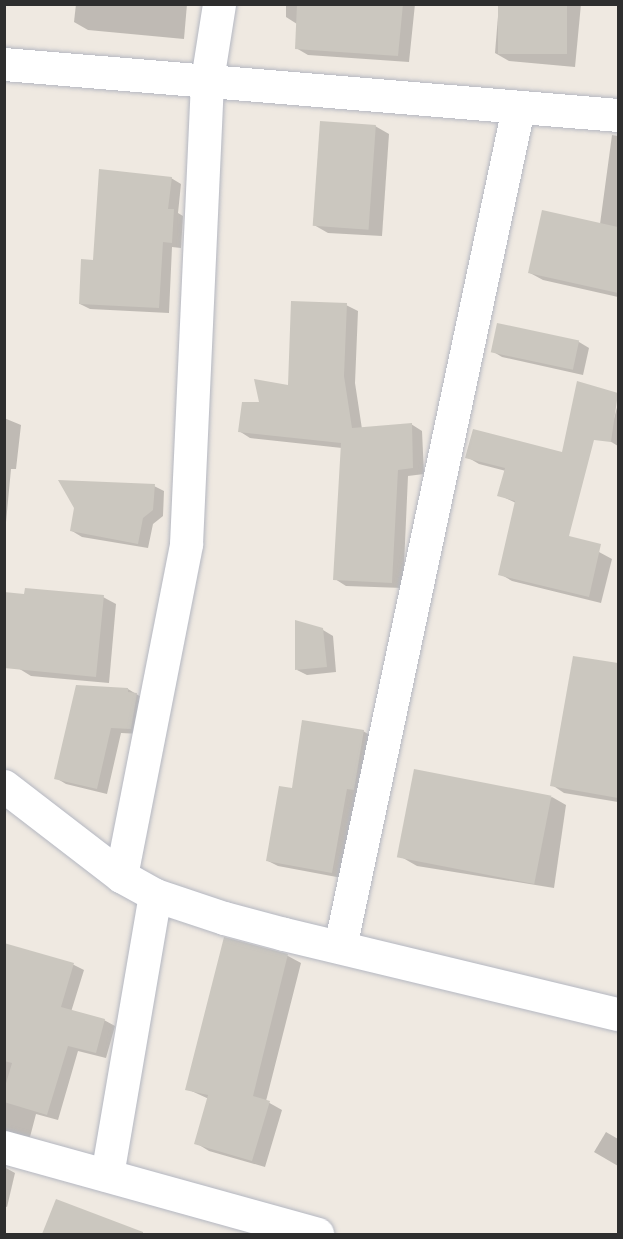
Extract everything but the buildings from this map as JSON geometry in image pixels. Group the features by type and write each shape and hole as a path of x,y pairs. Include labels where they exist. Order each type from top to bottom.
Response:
{"street":[{"path":"121,876 186,544 207,80 219,4"},
{"path":"4,64 618,115"},
{"path":"340,947 518,108"},
{"path":"4,786 121,876 155,895 224,918 618,1014"},
{"path":"107,1175 155,895"},
{"path":"4,1147 317,1234"}]}
